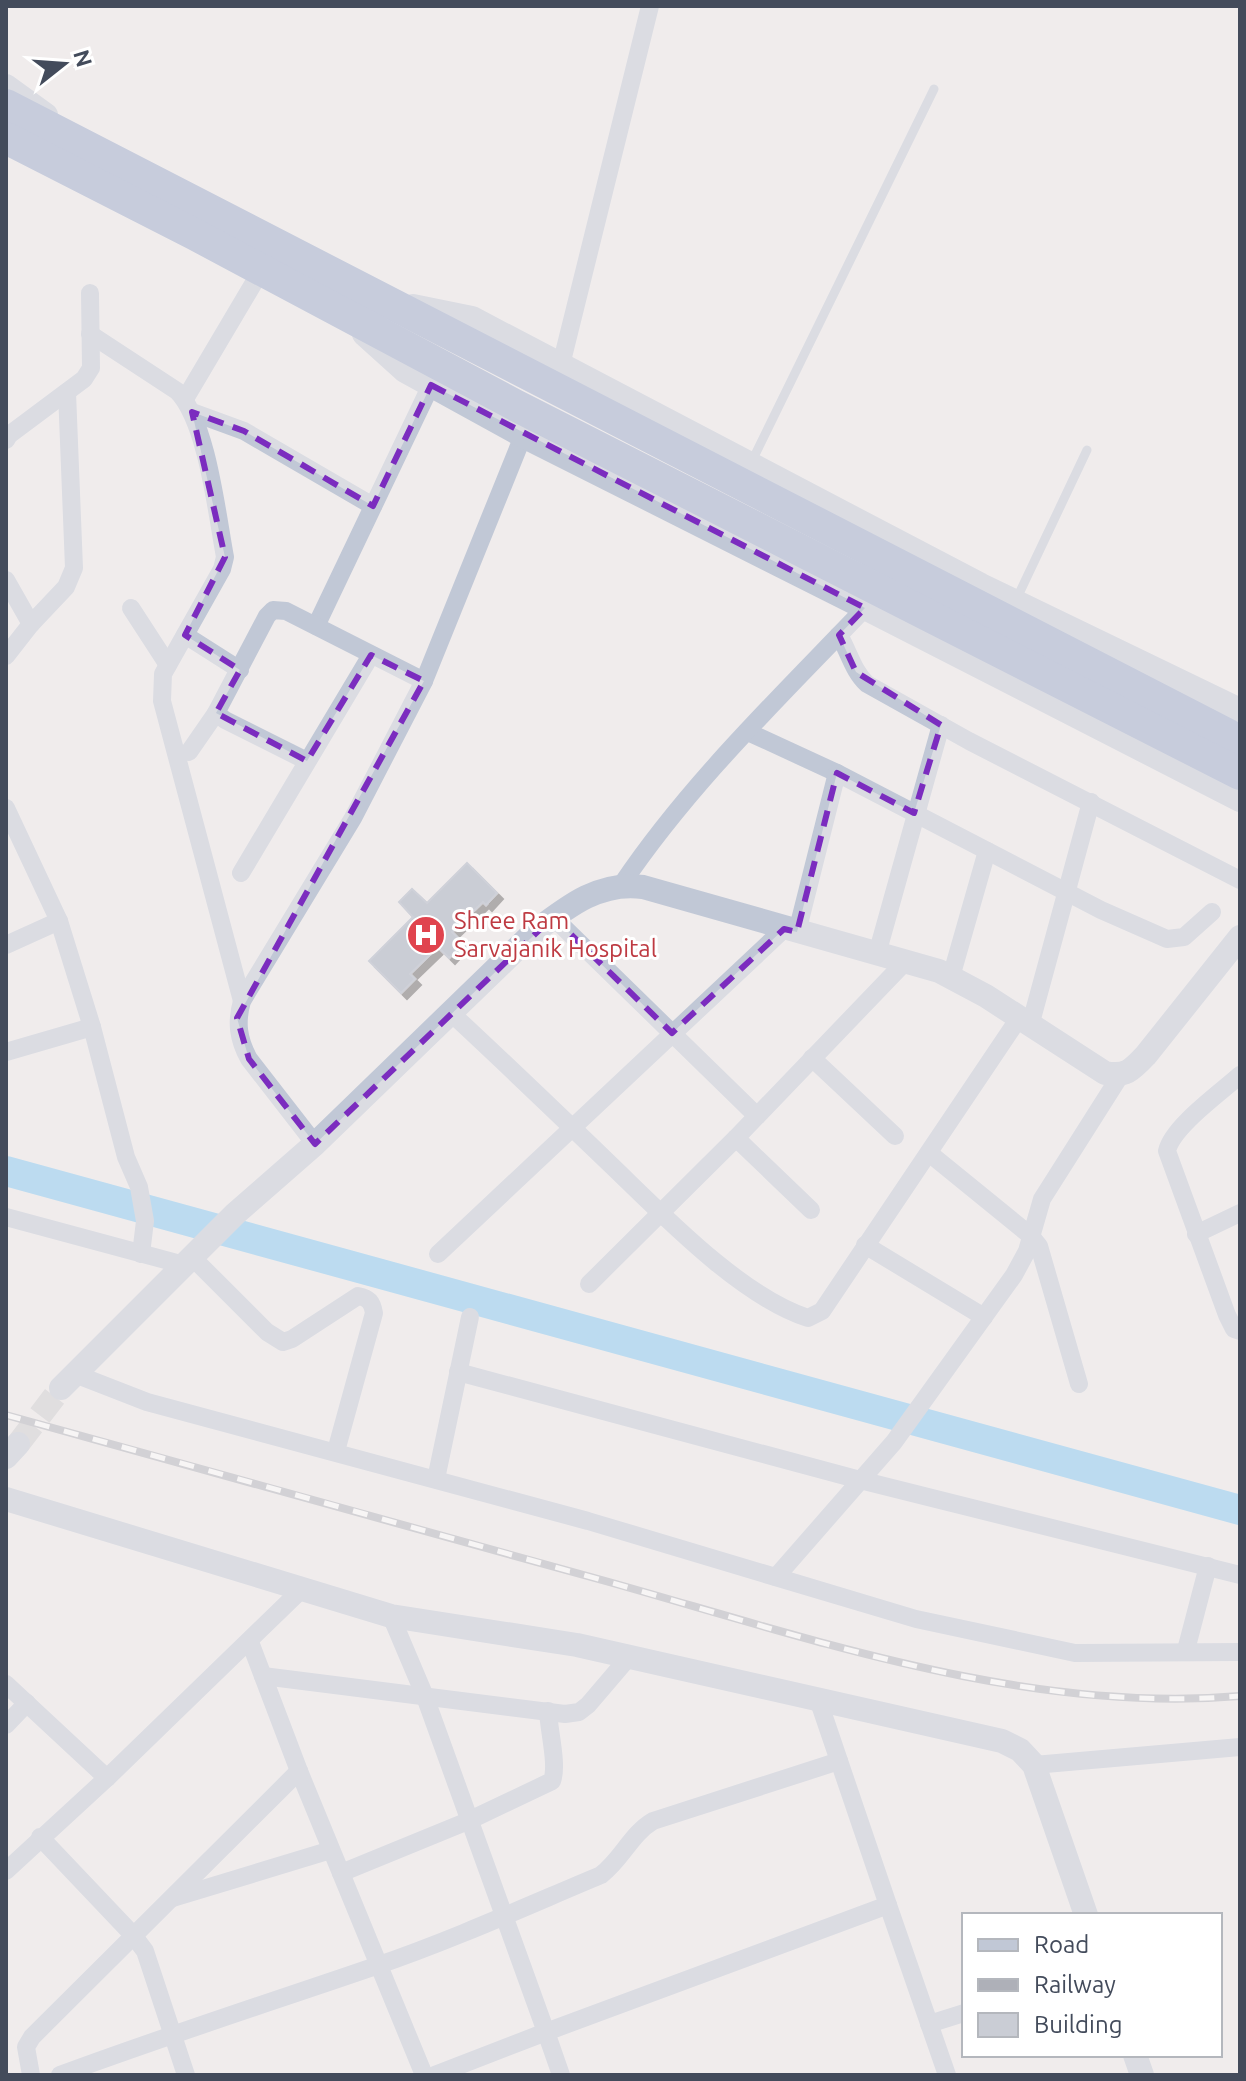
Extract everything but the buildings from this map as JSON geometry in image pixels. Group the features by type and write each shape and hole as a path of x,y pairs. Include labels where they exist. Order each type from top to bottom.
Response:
{"highway":[{"path":"6,105 85,146 138,189"},
{"path":"6,138 53,162 138,189 184,213 379,298 445,364 1240,741"},
{"path":"184,213 262,269 335,309 1240,774"}],"street":[{"path":"561,365 650,6"},
{"path":"6,86 25,97 85,146"},
{"path":"6,148 53,162"},
{"path":"188,406 262,269"},
{"path":"6,440 84,379 91,368 90,293"},
{"path":"379,298 472,318 1015,601 1240,710"},
{"path":"90,334 177,391 188,406 207,463 225,557 222,569 168,665 161,686 162,701 242,1001"},
{"path":"316,626 445,364 523,436 1240,800"},
{"path":"6,656 66,587 74,568 67,392"},
{"path":"188,406 244,431 373,506"},
{"path":"315,1144 249,1059 241,1044 237,1018 242,1001 353,818 424,681 523,436"},
{"path":"6,580 31,624"},
{"path":"131,608 168,665"},
{"path":"622,884 644,851 691,793 865,608"},
{"path":"189,752 216,713 273,610 286,611 424,681"},
{"path":"185,635 240,670"},
{"path":"839,635 856,672 867,684 1240,880"},
{"path":"241,873 371,655"},
{"path":"216,713 307,761"},
{"path":"877,954 941,725"},
{"path":"748,732 837,773 1101,910 1172,940 1189,933 1212,912"},
{"path":"438,1254 672,1033 790,930 837,773"},
{"path":"451,1013 659,1212 738,1279 808,1318 822,1311 929,1153 1025,1022 1091,802"},
{"path":"6,808 59,921 92,1027 126,1157 139,1187 145,1221 141,1254"},
{"path":"951,977 987,851"},
{"path":"68,1381 235,1214 315,1144 533,933 553,917 601,889 622,884 643,887 906,961 951,977 1105,1073 1120,1076"},
{"path":"553,917 757,1116"},
{"path":"6,945 59,921"},
{"path":"776,1577 902,1432 1022,1262 1042,1199 1120,1076 1134,1068 1232,963 1240,937"},
{"path":"589,1284 736,1138 906,961"},
{"path":"6,1052 92,1027"},
{"path":"812,1058 895,1136"},
{"path":"1240,1075 1169,1143 1168,1161 1227,1315 1234,1329 1240,1331"},
{"path":"736,1138 811,1210"},
{"path":"929,1153 1031,1236 1044,1256 1079,1384"},
{"path":"1196,1234 1240,1213"},
{"path":"6,1217 141,1254 194,1255 267,1332 283,1342 358,1296 366,1297 372,1303 374,1313 336,1451"},
{"path":"865,1245 984,1317"},
{"path":"436,1479 470,1317"},
{"path":"458,1372 860,1480 1240,1575"},
{"path":"68,1381 610,1527 886,1611 1075,1653 1240,1652"},
{"path":"6,1499 391,1616 577,1645 1002,1741 1020,1750 1034,1765 1085,1913"},
{"path":"1186,1650 1208,1566"},
{"path":"6,1871 250,1642 302,1589"},
{"path":"391,1616 424,1694 561,2075"},
{"path":"250,1642 299,1771 424,2075"},
{"path":"263,1676 548,1711 579,1712 629,1657"},
{"path":"6,1684 107,1778"},
{"path":"818,1699 947,2075"},
{"path":"6,1725 27,1703"},
{"path":"341,1873 468,1821 552,1781 556,1771 549,1738 548,1711"},
{"path":"1034,1765 1240,1747"},
{"path":"60,2075 172,2033 379,1965 503,1917 601,1875 614,1865 641,1829 653,1821 839,1761"},
{"path":"31,2075 26,2047 32,2037 299,1771"},
{"path":"40,1837 145,1951 186,2075"},
{"path":"169,1900 331,1850"},
{"path":"435,2075 888,1905"},
{"path":"929,2024 962,2014"}],"lane":[{"path":"751,464 934,89"},
{"path":"1015,601 1087,450"}],"highlighted area":[{"path":"431,385 865,608 839,635 856,672 941,725 914,813 837,773 797,932 784,929 672,1033 553,917 315,1144 249,1059 237,1018 424,681 371,655 307,761 216,713 240,670 185,635 225,557 192,412 244,431 373,506"}],"waterway":[{"path":"6,1171 1240,1510"}],"tunnel":[{"path":"18,1444 61,1388"}],"railway":[{"path":"6,1415 841,1648 920,1667 1000,1683 1080,1694 1160,1699 1240,1696"}],"place":[{"name":"Shree Ram Sarvajanik Hospital","path":"426,935"}]}
